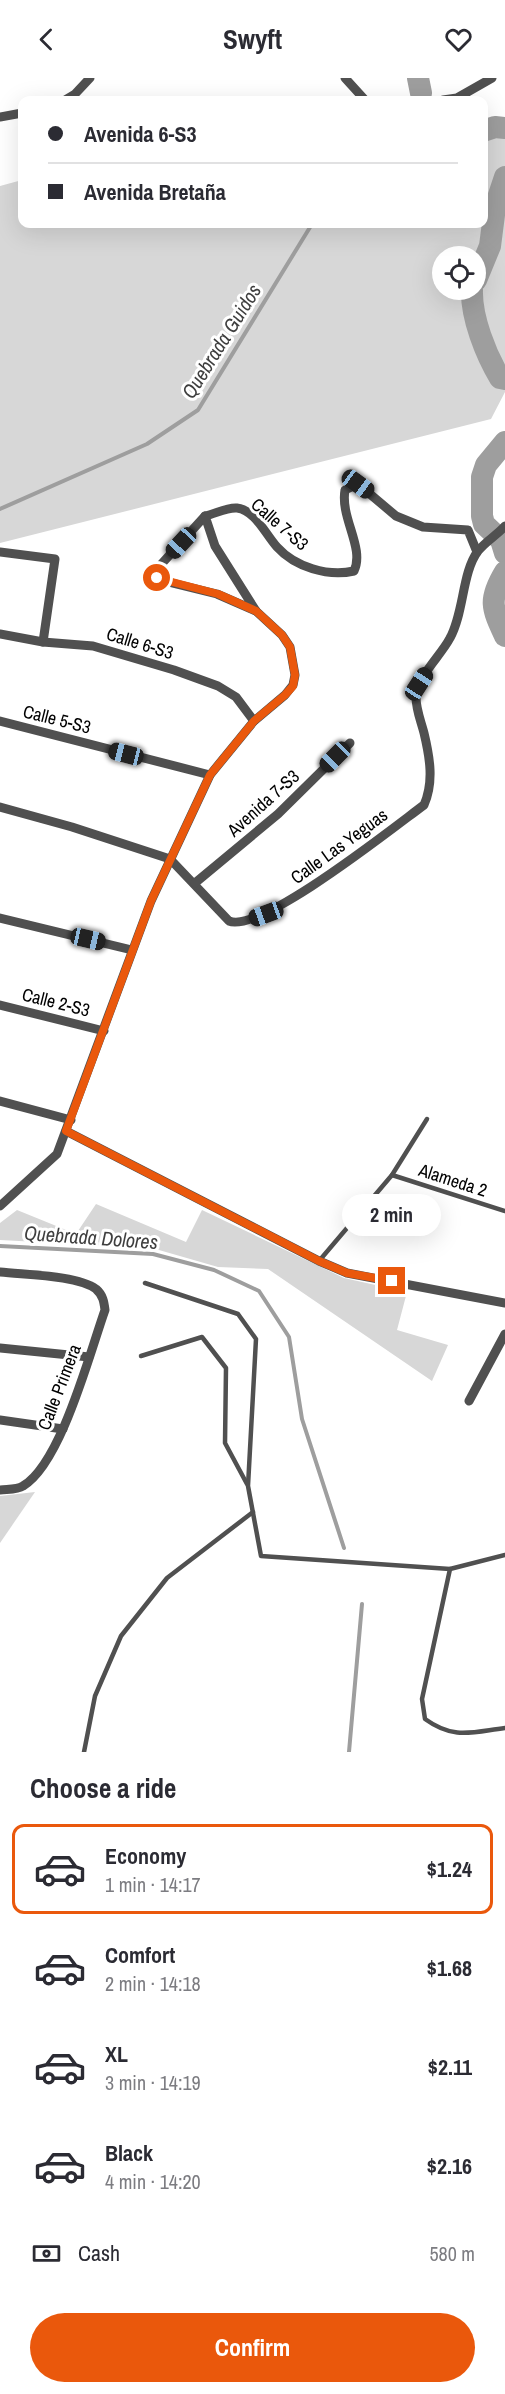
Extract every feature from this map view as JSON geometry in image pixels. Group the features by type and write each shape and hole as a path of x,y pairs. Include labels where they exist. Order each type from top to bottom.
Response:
{"street":[{"path":"345,78 357,96"},
{"path":"460,96 492,78"},
{"path":"72,96 88,79"},
{"path":"0,117 18,114"},
{"name":"Calle 7-S3","path":"206,516 236,508 245,510 277,548 292,560 319,571 340,575 354,571 359,561 343,500 345,490 358,484 396,516 423,527 468,530 477,552"},
{"path":"0,1206 57,1154 132,950 170,858 210,775 254,721 293,686 295,675 290,647 282,635 256,611 215,546 206,516"},
{"path":"206,516 156,570 155,575 164,581 218,594 256,611"},
{"name":"Calle Las Yeguas","path":"170,858 229,921 243,922 266,914 295,898 424,805 430,790 431,772 416,696 419,684 450,639 460,616 469,572 477,552 504,527"},
{"path":"0,552 56,559 43,642"},
{"name":"Calle 6-S3","path":"0,634 43,642 93,645 218,686 236,697 254,721"},
{"name":"Calle 5-S3","path":"0,721 210,775"},
{"name":"Avenida 7-S3","path":"195,883 278,814 350,743"},
{"path":"0,807 170,858"},
{"path":"0,918 132,950"},
{"name":"Calle 2-S3","path":"0,1005 104,1030"},
{"path":"0,1101 70,1120"},
{"path":"66,1131 319,1261 347,1273 505,1303"},
{"name":"Calle Primera","path":"0,1272 81,1282 97,1290 104,1299 105,1310 63,1429 43,1466 21,1488 0,1490"},
{"path":"469,1401 505,1334"},
{"path":"0,1347 89,1357"},
{"path":"0,1420 63,1429"}],"lane":[{"path":"319,1261 392,1175 428,1119"},
{"name":"Alameda 2","path":"392,1175 505,1211"},
{"path":"145,1282 238,1314 256,1339 248,1486 261,1556 450,1569 505,1555"},
{"path":"141,1356 202,1337 226,1368 225,1443 248,1486"},
{"path":"84,1752 95,1696 121,1636 167,1578 253,1512"},
{"path":"450,1569 422,1699 425,1719 439,1730 454,1735 505,1728"}],"shaded area":[{"path":"505,117 505,392 491,419 0,543 0,186 18,181 18,228 488,228 488,119"},
{"path":"96,1204 186,1242 202,1210 344,1278 407,1292 397,1330 448,1345 432,1381 268,1269 218,1267 152,1248 0,1240 0,1223 17,1210 76,1234"},
{"path":"35,1492 0,1543 0,1496"}],"waterway":[{"path":"418,78 421,93"},
{"path":"488,129 505,128"},
{"path":"486,256 490,246 495,207 505,177"},
{"name":"Quebrada Guidos","path":"0,509 147,444 198,410 310,228"},
{"path":"472,300 480,336 500,378 505,379"},
{"path":"505,442 486,465 482,477 484,524 501,540 505,553"},
{"path":"505,572 494,597 495,611 505,636"},
{"name":"Quebrada Dolores","path":"0,1246 153,1254 214,1270 259,1291 289,1337 302,1419 344,1548"},
{"name":"Quebrada Dolores","path":"349,1752 362,1604"}],"route":[{"path":"157,578 218,594 256,611 282,635 290,647 295,675 293,686 254,721 210,775 151,901 66,1131 319,1261 347,1273 392,1281"}]}
